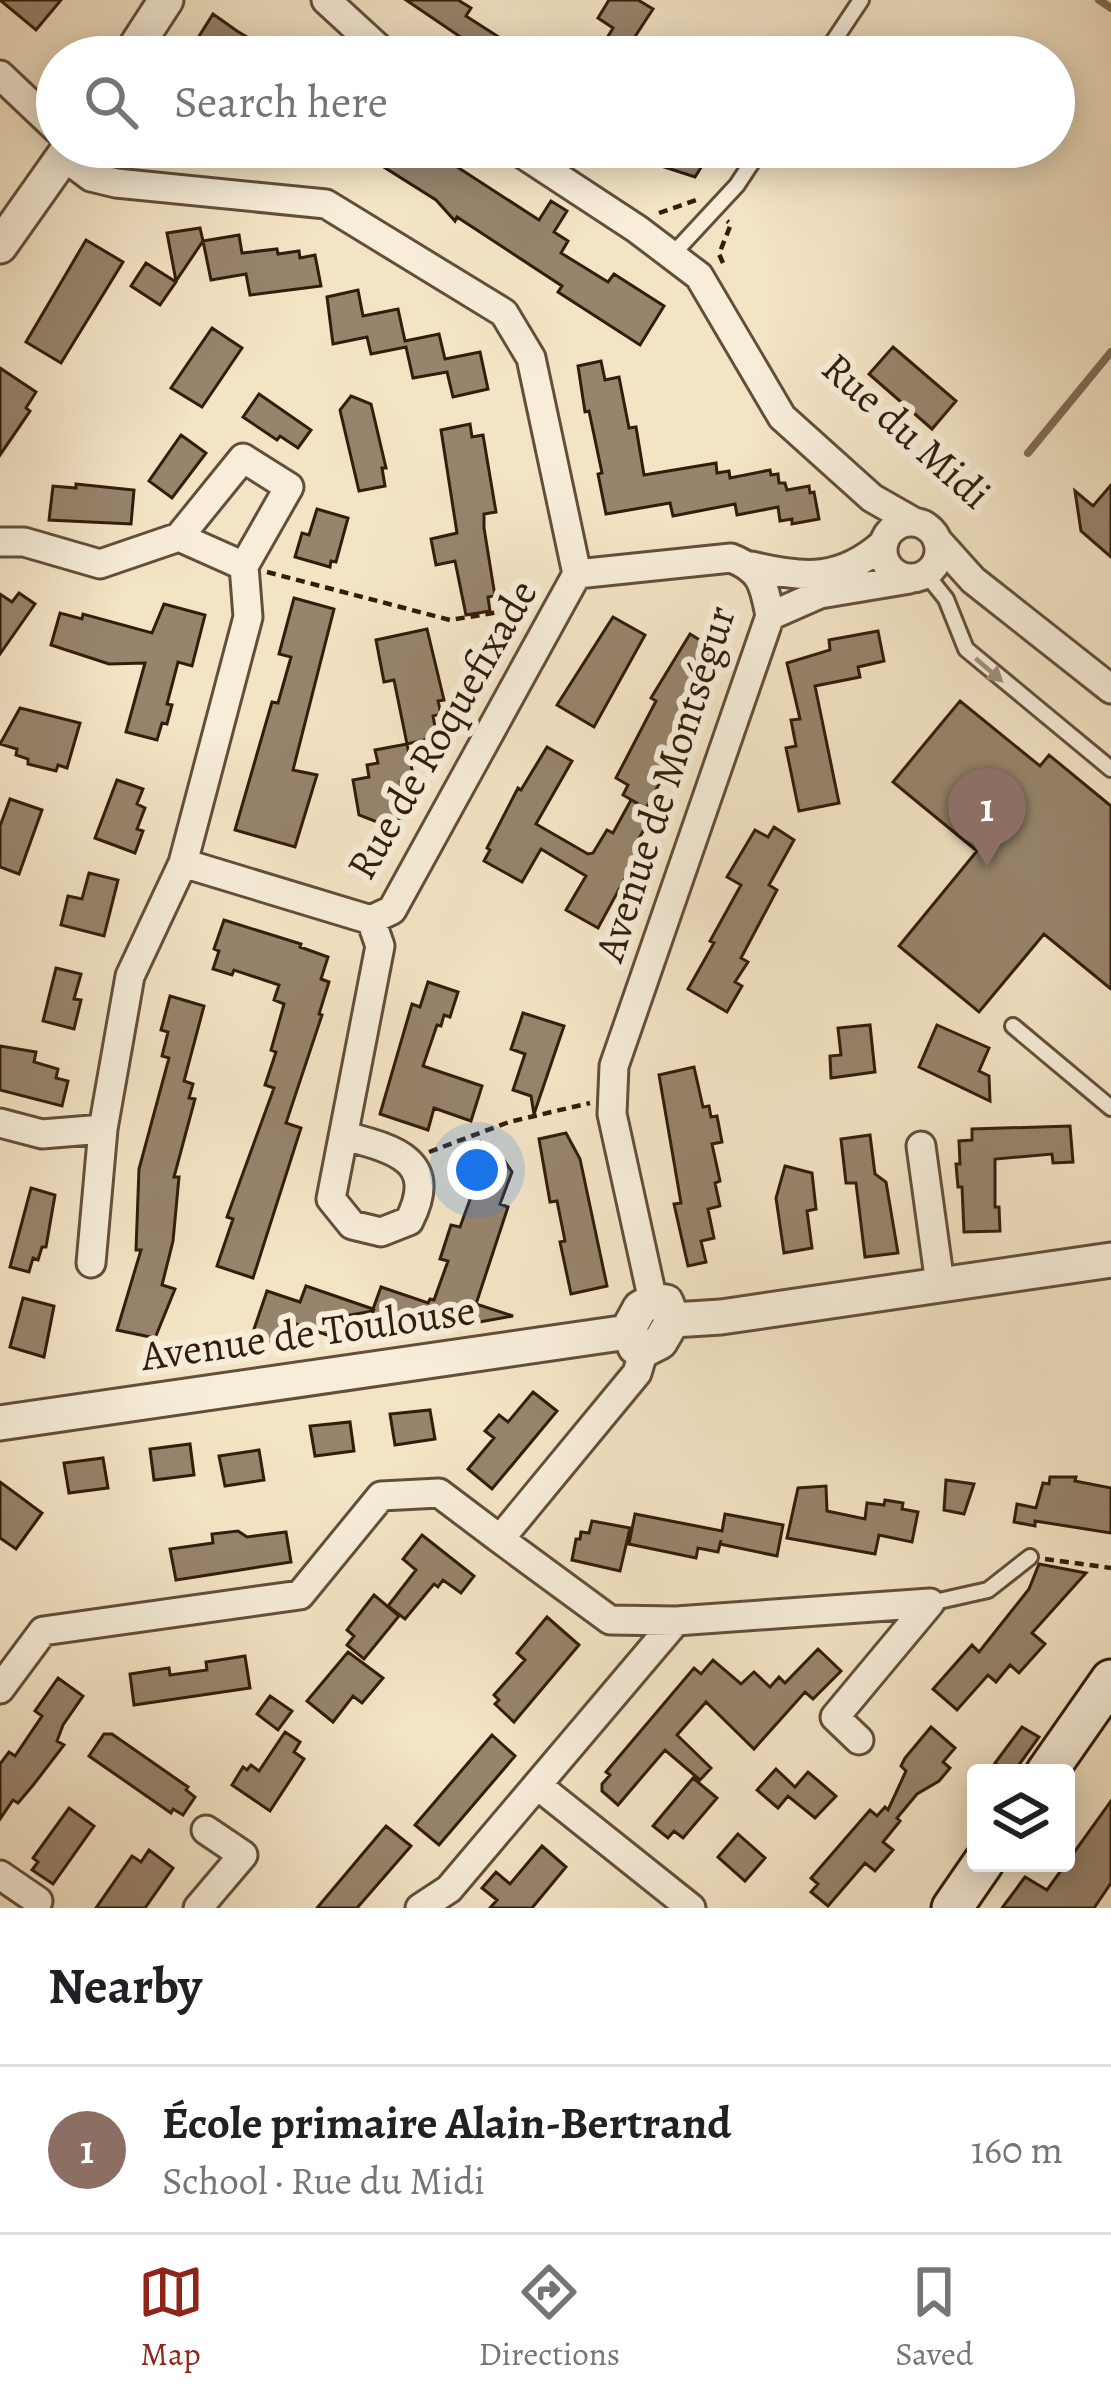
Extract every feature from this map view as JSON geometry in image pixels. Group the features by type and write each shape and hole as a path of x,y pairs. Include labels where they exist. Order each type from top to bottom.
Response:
{"main road":[{"path":"1052,1764 1111,1680"},
{"path":"952,1908 977,1872"}],"street":[{"path":"143,36 166,0"},
{"path":"326,0 365,36"},
{"path":"0,75 36,114"},
{"path":"0,246 49,168"},
{"path":"84,168 91,177 116,183 326,204 504,313 531,358 577,574"},
{"name":"Rue du Midi","path":"543,168 699,276 782,417 872,499 930,530 973,580 1111,688"},
{"path":"0,542 24,542 100,564 179,537 243,458 289,487 244,566 248,617 183,863 130,976 103,1129 91,1263"},
{"name":"Rue du Midi","path":"872,499 884,541 883,558 890,571 973,580"},
{"name":"Rue du Midi","path":"884,541 893,528 914,522"},
{"path":"179,537 244,566"},
{"name":"Rue du Midi","path":"922,575 939,554 937,540"},
{"path":"752,566 833,574 856,566 884,541"},
{"name":"Avenue de Montségur","path":"577,574 731,558 752,566 766,592 770,616 614,1066 611,1098 663,1310"},
{"name":"Rue de Roquefixade","path":"371,920 392,910 577,574"},
{"path":"770,616 820,594 922,575"},
{"path":"183,863 371,920 380,946 331,1199 352,1226 381,1232 409,1221 421,1199 417,1172 399,1150 345,1136"},
{"path":"0,1123 42,1134 103,1129"},
{"path":"921,1146 940,1284"},
{"path":"500,1540 638,1373 640,1308 721,1317 1111,1261"},
{"name":"Avenue de Toulouse","path":"0,1423 636,1341"},
{"path":"0,1689 43,1631 300,1595 381,1496 440,1493 610,1620 676,1621 930,1603"},
{"path":"859,1740 835,1717 930,1603"},
{"path":"420,1908 449,1889 676,1621"},
{"path":"537,1785 691,1908"},
{"path":"198,1908 243,1855 206,1830"},
{"path":"0,1875 38,1901"}],"lane":[{"path":"837,36 861,0"},
{"path":"672,256 715,211 747,168"},
{"path":"922,575 946,599 966,649 1111,769"},
{"path":"1013,1026 1111,1108"},
{"path":"930,1603 988,1590 1030,1556"}],"path":[{"path":"658,213 698,198 731,224 719,254 729,272"},
{"path":"244,566 450,620 563,602"},
{"path":"407,1161 509,1122 611,1098"},
{"path":"1030,1556 1111,1568"}],"building":[{"path":"0,0 61,0 36,30"},
{"path":"406,0 458,0 471,8 466,16 497,36 459,36"},
{"path":"609,0 638,0 653,9 635,36 608,36 613,28 598,18"},
{"path":"213,14 245,36 199,36"},
{"path":"385,168 459,168 539,220 551,201 567,211 554,232 568,241 561,253 608,282 614,274 664,306 640,345 558,292 562,286 457,217 455,221 436,200"},
{"path":"667,168 701,168 695,177"},
{"path":"200,228 203,241 176,281 167,233"},
{"path":"239,235 242,253 277,249 278,254 299,251 300,258 315,255 321,286 250,295 246,274 211,280 203,241"},
{"path":"86,240 123,262 61,363 26,342"},
{"path":"146,263 176,282 160,305 131,286"},
{"path":"358,290 363,316 398,309 405,341 439,334 445,359 480,352 488,389 453,397 447,372 413,378 406,347 371,354 367,337 333,344 327,297"},
{"path":"212,328 242,348 202,407 171,388"},
{"path":"893,347 956,401 932,429 869,374"},
{"path":"601,361 605,380 619,377 629,428 636,427 644,475 716,463 717,473 729,471 730,478 770,470 787,490 809,486 819,519 792,524 792,519 780,521 778,507 737,515 735,504 673,516 670,503 606,514 598,474 602,473 578,366"},
{"path":"0,368 36,392 26,408 30,411 0,455"},
{"path":"259,394 311,430 298,448 243,417"},
{"path":"351,396 371,404 386,468 382,468 385,486 359,491 340,410"},
{"path":"470,424 472,437 483,435 496,512 484,514 495,596 488,597 490,611 466,615 455,561 436,565 431,539 457,533 441,430"},
{"path":"181,435 206,453 172,498 149,481"},
{"path":"76,484 134,490 131,524 49,520 53,486 76,488"},
{"path":"1111,485 1111,557 1081,531 1075,491 1093,506"},
{"path":"317,509 348,518 336,562 331,561 330,567 295,557 302,533 309,535"},
{"path":"19,593 35,604 0,654 0,594 12,602"},
{"path":"294,598 334,609 293,770 317,775 295,847 235,830 272,702 278,703 291,657 279,654"},
{"path":"164,604 205,615 192,666 178,662 167,724 162,723 157,740 126,732 145,663 109,664 51,645 60,613 82,619 83,614 152,633"},
{"path":"613,617 645,635 594,727 557,705"},
{"path":"427,629 444,700 438,701 441,714 433,716 437,737 407,744 394,680 384,682 376,640"},
{"path":"878,631 884,661 858,667 860,677 815,686 839,803 799,811 786,748 796,746 791,720 800,719 787,663 830,650 829,640"},
{"path":"690,634 716,650 683,704 691,709 657,771 664,775 646,808 651,811 648,823 635,845 641,849 598,928 566,910 586,876 541,849 522,882 484,861 487,848 518,788 521,790 547,747 572,761 536,824 588,854 607,830 613,833 631,800 644,807 623,795 628,785 616,778 656,701 651,698"},
{"path":"960,701 1040,766 1049,755 1111,806 1111,989 1044,934 979,1012 899,946 977,851 893,782"},
{"path":"20,708 80,723 67,768 58,765 56,771 28,764 28,759 16,755 17,749 0,744"},
{"path":"407,744 414,780 400,782 405,805 400,806 402,818 377,822 359,815 353,780 369,777 367,765 378,763 375,750"},
{"path":"117,780 143,789 137,804 145,808 137,829 143,831 135,853 95,838"},
{"path":"10,799 42,810 19,874 0,867 0,826"},
{"path":"774,827 794,840 769,885 777,890 741,958 748,962 735,982 742,986 727,1012 688,989 741,885 727,877 755,830 768,837"},
{"path":"89,873 118,880 104,936 61,925 68,896 82,899"},
{"path":"224,920 328,957 321,979 329,982 322,1015 286,1123 301,1128 253,1278 217,1266 233,1219 227,1217 274,1088 265,1085 284,1004 274,1000 279,985 234,970 232,975 213,969"},
{"path":"56,968 81,974 74,999 81,1000 74,1029 43,1021"},
{"path":"428,982 458,992 450,1017 444,1015 441,1026 437,1025 423,1066 482,1086 471,1121 434,1108 428,1130 380,1114 412,1004 420,1007"},
{"path":"170,996 204,1006 184,1081 193,1084 189,1098 195,1099 174,1177 179,1177 173,1241 162,1285 175,1289 155,1338 117,1330 141,1250 136,1250 139,1169 169,1058 162,1056 168,1032 161,1030"},
{"path":"523,1013 564,1026 534,1114 531,1096 513,1090 525,1054 511,1049"},
{"path":"870,1025 875,1072 831,1078 830,1056 841,1055 838,1028"},
{"path":"937,1025 989,1048 979,1071 989,1076 990,1101 919,1067"},
{"path":"0,1046 36,1052 34,1062 58,1069 56,1078 68,1081 62,1106 0,1090"},
{"path":"694,1067 703,1107 709,1106 711,1117 717,1116 722,1142 712,1144 720,1181 715,1183 720,1206 708,1209 714,1238 701,1241 706,1262 688,1266 674,1204 681,1203 659,1075"},
{"path":"1070,1126 1073,1162 1053,1163 1052,1154 995,1159 1000,1231 964,1232 956,1164 960,1164 959,1141 972,1140 972,1129"},
{"path":"566,1133 580,1159 607,1286 571,1294 557,1201 550,1202 539,1139"},
{"path":"870,1135 875,1174 886,1182 898,1253 865,1257 856,1183 846,1183 841,1139"},
{"path":"481,1142 512,1172 500,1204 508,1207 476,1304 513,1316 474,1323 452,1316 447,1331 407,1318 404,1328 370,1317 373,1311 333,1318 330,1336 293,1323 285,1347 252,1335 267,1291 300,1302 306,1286 373,1309 381,1287 428,1303 434,1300 448,1261 440,1259 451,1225 460,1227 480,1172 472,1169"},
{"path":"785,1166 812,1173 816,1209 807,1211 812,1248 784,1253 776,1198"},
{"path":"31,1188 55,1195 46,1247 38,1260 33,1258 29,1272 10,1267"},
{"path":"23,1298 54,1306 44,1357 10,1347"},
{"path":"533,1392 557,1411 492,1489 468,1469 494,1438 485,1431 499,1415 508,1422"},
{"path":"430,1410 435,1439 395,1445 390,1414"},
{"path":"350,1422 354,1451 315,1456 310,1426"},
{"path":"190,1444 194,1475 154,1480 150,1449"},
{"path":"259,1450 264,1480 225,1486 219,1456"},
{"path":"103,1458 108,1488 69,1493 64,1463"},
{"path":"1050,1477 1076,1477 1075,1481 1111,1488 1111,1533 1014,1522 1017,1504 1036,1508 1043,1483 1049,1484"},
{"path":"946,1480 974,1484 964,1514 944,1510"},
{"path":"0,1482 42,1513 16,1549 0,1538"},
{"path":"826,1486 827,1511 865,1519 867,1503 884,1505 885,1500 918,1512 912,1542 879,1535 875,1554 787,1538 798,1488"},
{"path":"635,1514 722,1531 725,1514 783,1525 777,1556 720,1544 718,1552 698,1548 696,1558 629,1544"},
{"path":"592,1521 630,1528 620,1571 572,1560 576,1539 581,1532 589,1533"},
{"path":"238,1531 247,1537 286,1532 291,1562 176,1580 170,1549 213,1543 212,1534"},
{"path":"422,1535 474,1576 461,1593 443,1580 438,1587 434,1584 405,1619 388,1606 416,1570 403,1559"},
{"path":"1039,1564 1086,1573 1032,1633 1045,1644 1019,1673 1010,1665 996,1682 988,1675 957,1710 933,1689 972,1645 979,1652 1029,1589"},
{"path":"374,1595 399,1616 364,1659 347,1645 354,1636 347,1630"},
{"path":"547,1617 579,1645 514,1722 495,1704 499,1700 494,1695 525,1660 517,1653"},
{"path":"818,1649 841,1671 813,1699 805,1692 754,1749 706,1702 677,1735 711,1768 700,1780 665,1750 618,1805 602,1791 610,1775 606,1772 694,1668 701,1674 713,1660 741,1684 754,1672 770,1687 779,1677 785,1683"},
{"path":"348,1652 383,1678 362,1703 353,1696 333,1722 307,1701"},
{"path":"245,1656 250,1688 134,1705 130,1674 169,1668 170,1675 207,1670 206,1662"},
{"path":"58,1678 83,1696 63,1725 57,1741 64,1745 0,1819 0,1764 9,1752 15,1756 42,1716 35,1711"},
{"path":"270,1696 292,1711 278,1730 257,1714"},
{"path":"931,1727 955,1748 943,1762 950,1768 917,1794 897,1818 900,1821 883,1842 893,1850 875,1871 865,1863 828,1906 811,1892 818,1884 811,1878 870,1810 877,1816 885,1807 888,1810 906,1771 901,1766 905,1758"},
{"path":"1022,1727 1039,1737 1020,1764 995,1763"},
{"path":"285,1732 300,1742 294,1752 304,1759 270,1811 232,1785 243,1767 247,1770 251,1765 259,1771"},
{"path":"104,1734 112,1734 188,1787 195,1797 183,1815 173,1809 171,1813 89,1756"},
{"path":"492,1735 515,1756 439,1845 415,1825"},
{"path":"776,1769 795,1787 808,1772 836,1796 815,1818 788,1796 778,1808 757,1790"},
{"path":"693,1778 717,1798 683,1838 674,1831 668,1838 653,1826"},
{"path":"1111,1801 1111,1883 1094,1908 1002,1908 1025,1877 1047,1890 1060,1872 1075,1872 1075,1851"},
{"path":"69,1808 94,1826 53,1884 32,1870 38,1862 33,1858"},
{"path":"386,1826 411,1846 357,1908 317,1908"},
{"path":"738,1834 765,1858 745,1881 718,1857"},
{"path":"542,1846 566,1867 532,1908 490,1908 497,1900 482,1888 496,1872 510,1884"},
{"path":"149,1850 173,1868 145,1908 96,1908 132,1856 141,1862"}],"waterway":[{"path":"1099,0 1111,8"},
{"path":"1028,453 1111,352"}],"place":[{"name":"École primaire Alain-Bertrand","path":"987,867"}]}
